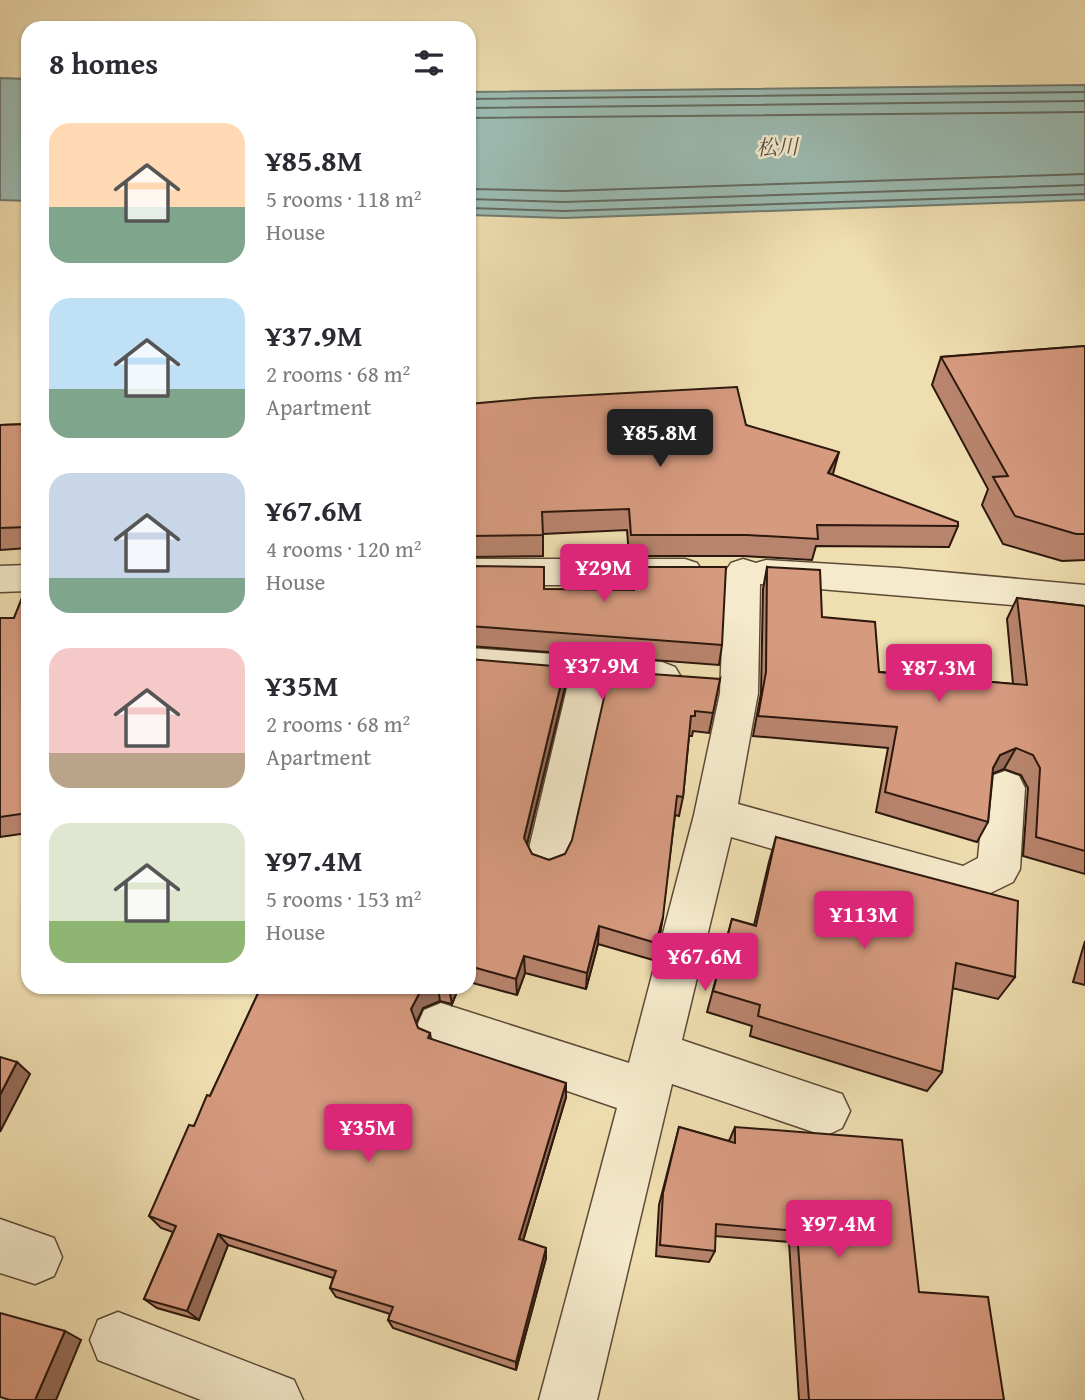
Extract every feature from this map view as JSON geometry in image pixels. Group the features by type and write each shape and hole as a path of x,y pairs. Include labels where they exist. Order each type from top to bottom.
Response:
{"street":[{"path":"476,572 743,572 899,581 1085,598"},
{"path":"568,1400 715,815 716,682 743,572"},
{"path":"0,579 21,578"},
{"path":"476,664 716,682"},
{"path":"548,857 590,672"},
{"path":"715,815 966,886 998,869 1005,788"},
{"path":"440,1026 825,1111"},
{"path":"118,1339 274,1400"}],"water":[{"path":"0,78 21,79 21,201 0,200"},
{"name":"松川","path":"1085,85 1085,200 564,218 476,215 476,92"}],"building":[{"path":"1085,346 1085,534 1076,534 1015,516 993,477 1008,476 941,357"},
{"path":"737,387 746,425 839,452 828,473 958,522 958,526 817,525 818,539 747,535 631,535 629,509 542,512 543,535 476,536 476,403"},
{"path":"21,424 21,527 0,528 0,425"},
{"path":"476,566 544,567 544,589 634,590 633,567 726,567 722,645 476,627"},
{"path":"767,567 820,570 822,617 875,622 879,672 1027,685 1017,598 1085,606 1085,851 1036,837 1040,768 1033,755 1016,748 1000,755 993,768 988,822 885,792 897,727 758,716 766,672"},
{"path":"21,600 21,814 0,817 0,618 14,618"},
{"path":"476,660 565,667 524,838 532,854 549,860 565,854 572,840 610,671 720,679 713,713 695,711 695,716 691,716 683,797 677,796 663,917 656,943 599,926 587,973 524,956 516,979 476,968"},
{"path":"776,837 1018,901 1015,977 956,963 942,1072 758,1016 760,1005 713,991 732,919 756,926"},
{"path":"258,994 419,994 411,1009 418,1028 430,1033 428,1038 566,1083 519,1239 546,1248 516,1362 388,1320 393,1307 330,1288 336,1271 218,1234 187,1311 144,1299 176,1226 149,1216 189,1125 194,1126 207,1095 210,1096"},
{"path":"0,1057 17,1062 0,1095"},
{"path":"679,1127 735,1143 735,1127 902,1140 919,1292 988,1297 1004,1400 809,1400 797,1231 716,1224 715,1251 660,1245 663,1193"},
{"path":"0,1313 65,1331 35,1400 10,1400 0,1397"}]}
